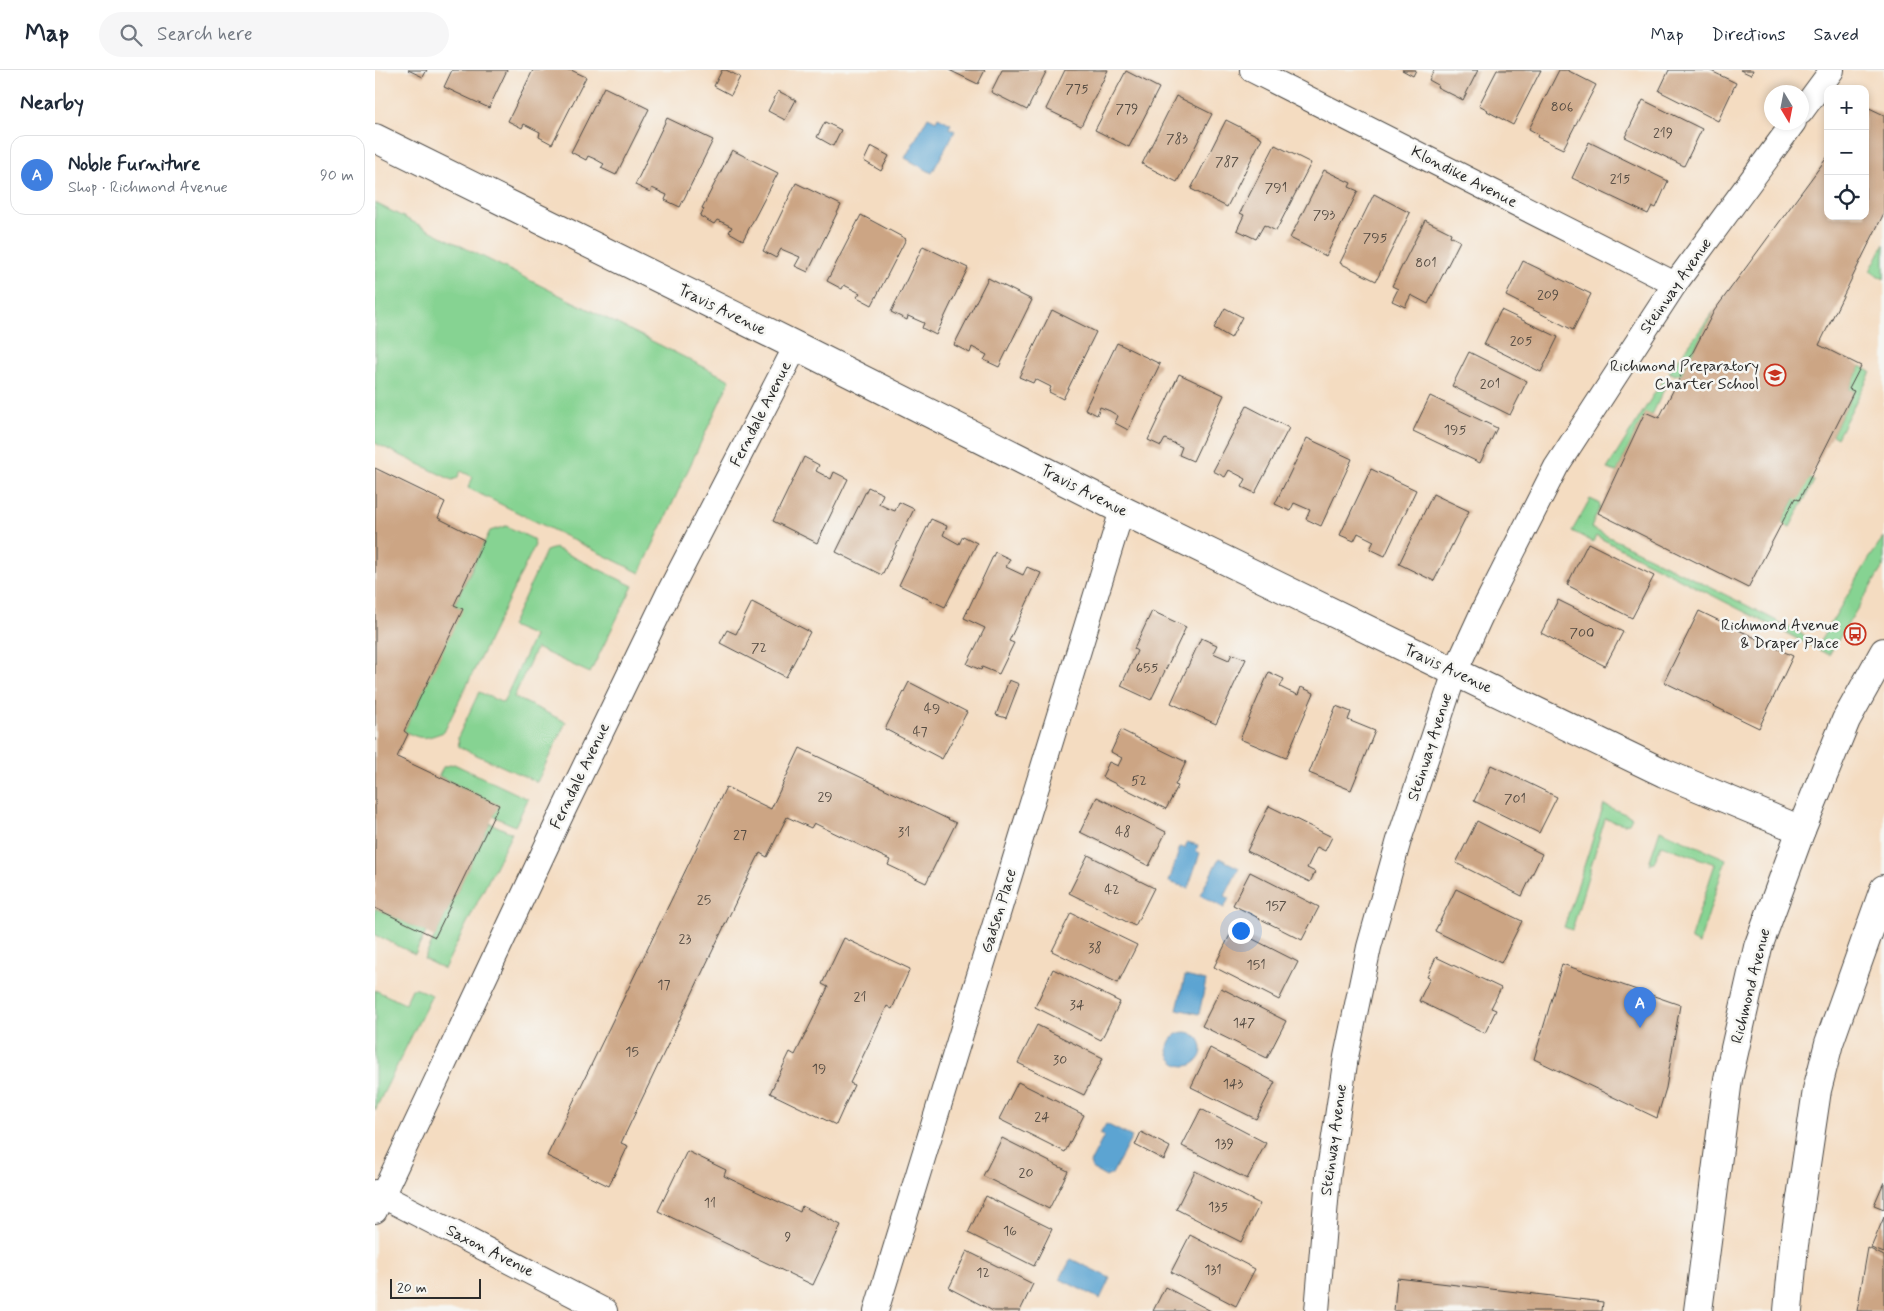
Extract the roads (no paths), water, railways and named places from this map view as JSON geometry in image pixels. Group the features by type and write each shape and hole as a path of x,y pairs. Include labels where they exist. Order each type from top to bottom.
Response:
{"street":[{"name":"Klondike Avenue","path":"1252,70 1675,284"},
{"path":"1809,102 1833,70"},
{"name":"Steinway Avenue","path":"1317,1311 1328,1177 1346,1057 1369,948 1399,840 1455,672 1483,611 1556,467 1675,284 1788,130"},
{"name":"Travis Avenue","path":"375,138 1122,510 1455,672 1664,773 1801,830"},
{"name":"Ferndale Avenue","path":"378,1200 669,592 796,346"},
{"name":"Gadsen Place","path":"876,1311 1122,510"},
{"name":"Richmond Avenue","path":"1698,1311 1728,1079 1758,947 1801,830 1846,720 1884,652"},
{"path":"1787,1311 1794,1244 1817,1090 1829,1043 1884,889"},
{"name":"Saxon Avenue","path":"378,1200 605,1311"}],"water":[{"path":"928,117 936,121 938,117 951,124 949,128 955,131 932,173 905,158"},
{"path":"1187,842 1198,845 1196,851 1200,853 1188,888 1169,882 1180,847 1185,848"},
{"path":"1219,858 1239,868 1225,896 1229,898 1224,908 1200,895"},
{"path":"1185,976 1206,981 1199,1014 1177,1009"},
{"path":"1185,1032 1192,1033 1197,1037 1201,1042 1201,1056 1197,1061 1192,1065 1185,1066 1178,1065 1173,1061 1169,1056 1168,1049 1169,1042 1173,1037 1178,1033"},
{"path":"1106,1124 1132,1137 1112,1174 1106,1177 1092,1169 1090,1163 1104,1136 1100,1134"},
{"path":"1071,1259 1110,1278 1100,1299 1060,1279"}],"place":[{"name":"Richmond Preparatory Charter School","path":"1775,375"},
{"name":"Richmond Avenue & Draper Place","path":"1855,634"},
{"name":"Noble Furniture","path":"1640,1028"}]}
